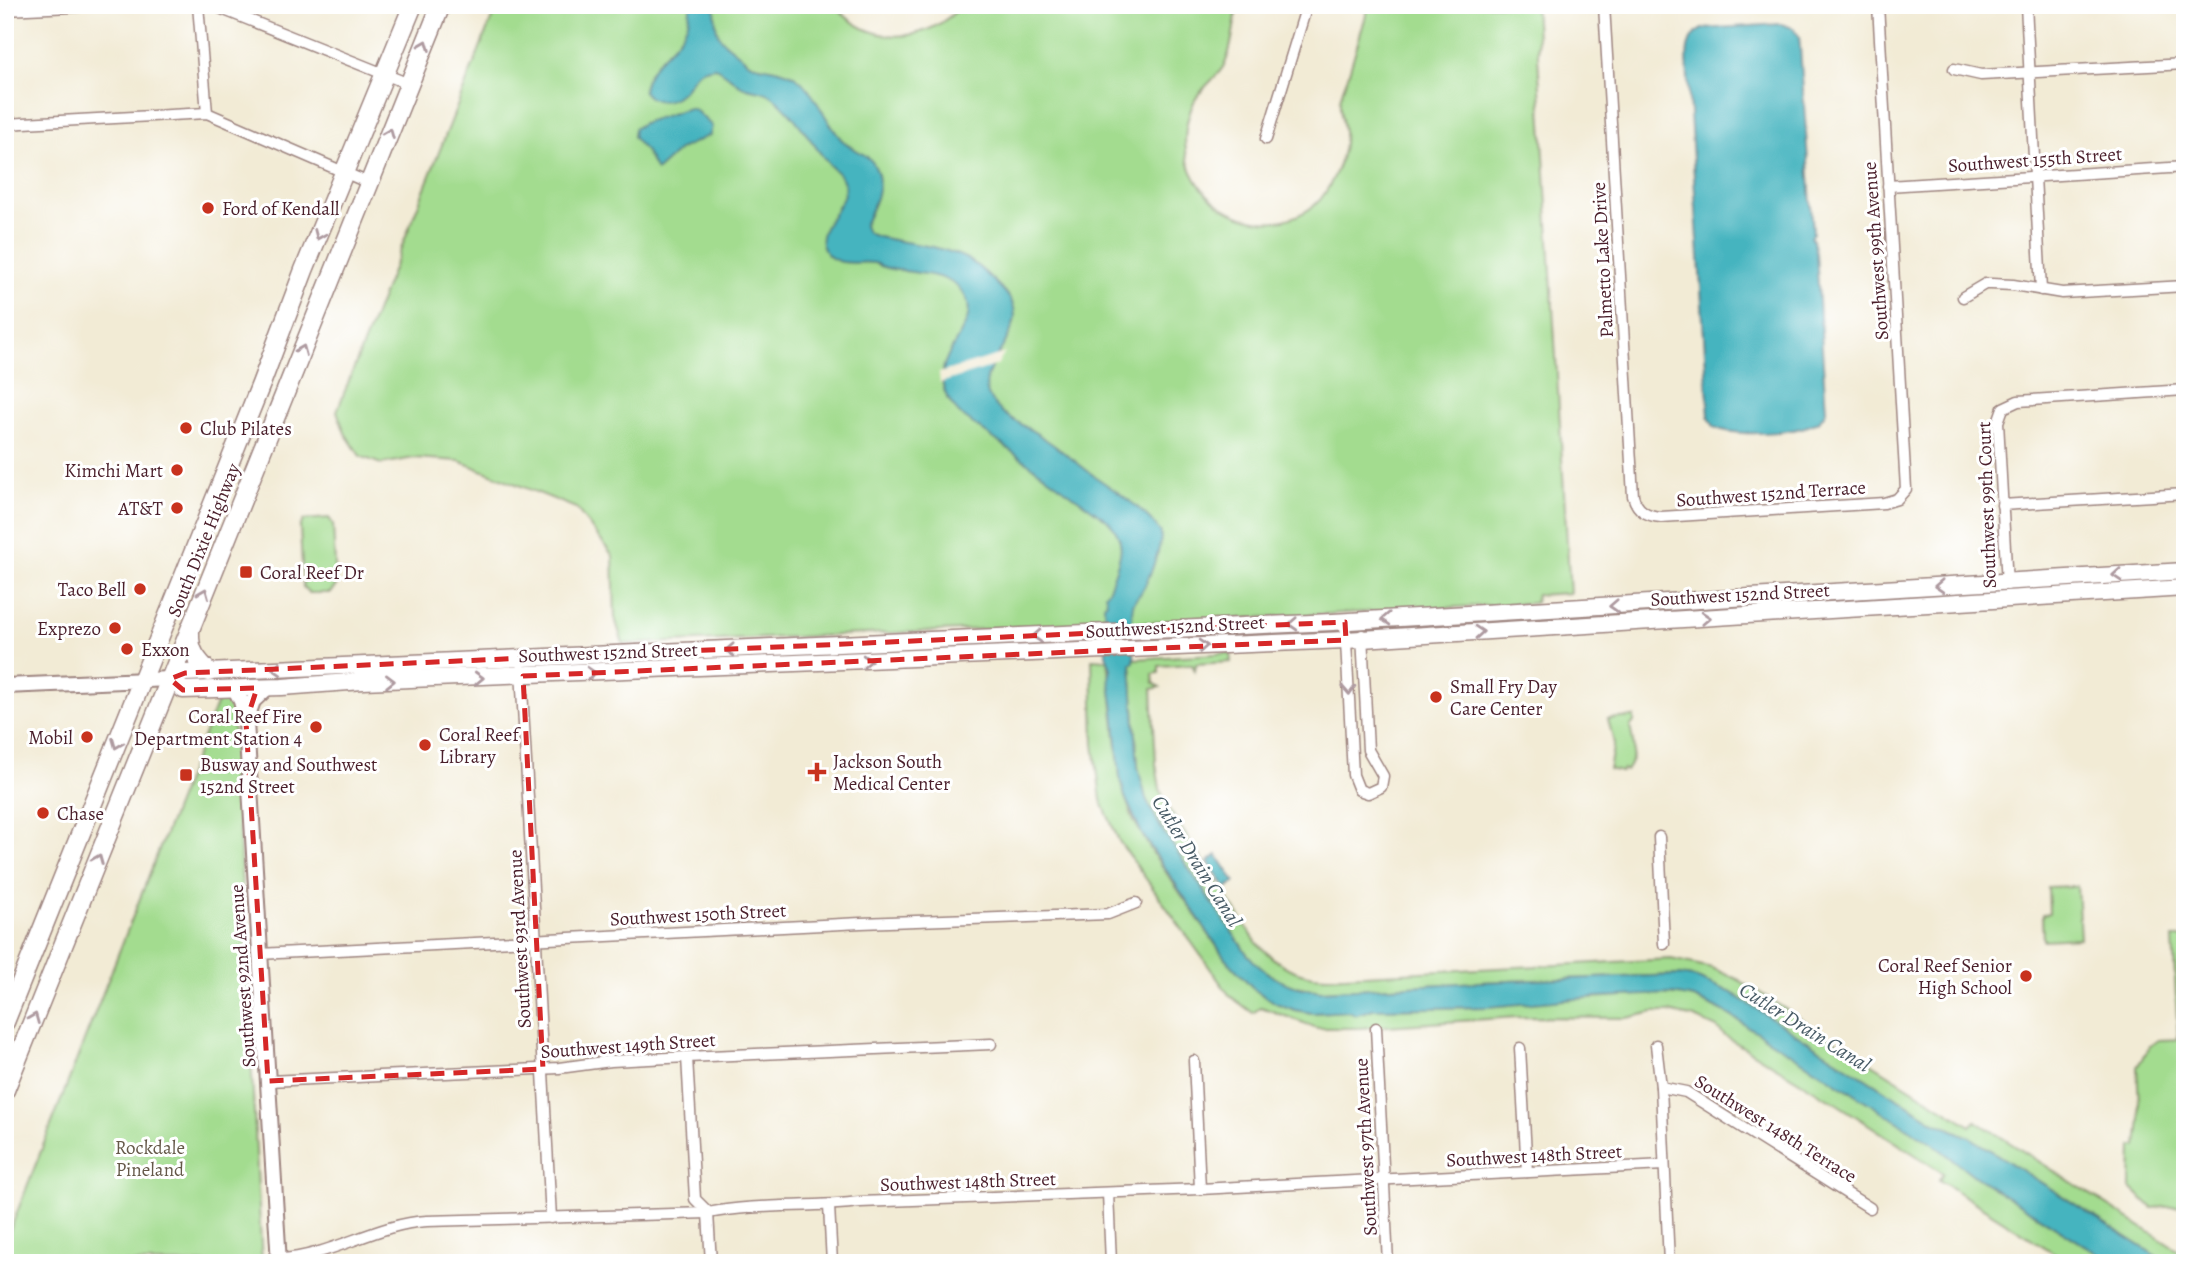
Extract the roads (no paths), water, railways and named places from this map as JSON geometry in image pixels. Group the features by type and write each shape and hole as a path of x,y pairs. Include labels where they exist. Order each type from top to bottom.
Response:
{"highway":[{"name":"South Dixie Highway","path":"5,1022 304,270 413,5"},
{"name":"South Dixie Highway","path":"5,1090 12,1054 73,922 441,5"},
{"path":"190,629 191,649 198,662 209,672"}],"main road":[{"name":"Southwest 152nd Street","path":"2185,571 1353,621 186,673 170,679 183,690 235,689 363,681 1135,649 1354,639 2185,588"},
{"path":"363,681 364,675 373,665"}],"street":[{"path":"5,10 115,5"},
{"path":"198,5 207,113"},
{"path":"212,5 409,84"},
{"path":"1266,139 1307,5"},
{"name":"Palmetto Lake Drive","path":"1604,5 1633,496 1640,510"},
{"name":"Southwest 99th Avenue","path":"1878,5 1907,483 1902,493"},
{"path":"2026,5 2041,290"},
{"path":"1954,69 1981,75 2185,64"},
{"path":"5,124 207,113 369,183"},
{"name":"Southwest 155th Street","path":"1888,186 2185,167"},
{"path":"1963,297 1985,284 2006,284 2072,293 2185,286"},
{"name":"Southwest 99th Court","path":"2007,599 1998,422 2001,410 2006,404 2185,390"},
{"path":"253,403 277,413"},
{"name":"Southwest 152nd Terrace","path":"1640,510 1648,515 1661,517 1884,503 1893,501 1902,493"},
{"path":"2002,505 2185,494"},
{"path":"1353,621 1368,751 1383,776 1381,787 1368,793 1359,790 1353,775 1353,621"},
{"name":"Southwest 93rd Avenue","path":"518,659 523,676 551,1217"},
{"name":"Southwest 152nd Street","path":"5,686 170,679"},
{"path":"246,722 254,701 267,688"},
{"name":"Southwest 92nd Avenue","path":"235,689 246,722 279,1261"},
{"path":"1659,837 1664,944"},
{"name":"Southwest 150th Street","path":"259,954 861,923 1108,914 1136,903"},
{"path":"49,912 73,922"},
{"name":"Southwest 97th Avenue","path":"1376,1028 1388,1263"},
{"name":"Southwest 149th Street","path":"268,1081 543,1069 611,1061 687,1057 991,1044"},
{"path":"1656,1045 1661,1087 1669,1263"},
{"path":"1520,1048 1527,1172"},
{"path":"687,1057 695,1199 708,1213 711,1263"},
{"path":"1194,1061 1200,1189"},
{"name":"Southwest 148th Terrace","path":"1661,1087 1686,1092 1870,1208"},
{"name":"Southwest 148th Street","path":"279,1261 321,1251 385,1228 408,1223 708,1213 728,1209 829,1206 860,1202 1384,1181 1664,1165"},
{"path":"1108,1193 1111,1263"},
{"path":"829,1206 832,1263"}],"water":[{"path":"690,5 715,5 718,34 725,43 750,63 783,71 800,80 841,139 872,161 879,181 875,201 864,226 868,232 875,236 956,254 977,265 1003,290 1013,304 1015,319 988,374 986,387 991,400 1008,416 1049,442 1130,501 1161,533 1154,562 1132,612 1134,662 1131,664 1138,767 1146,799 1161,828 1247,954 1263,969 1289,984 1321,991 1478,982 1681,975 1697,978 1730,992 1935,1122 1971,1138 2167,1263 2113,1263 1976,1177 1933,1144 1798,1058 1726,1013 1694,998 1672,994 1596,997 1488,1007 1373,1009 1355,1015 1350,1011 1312,1013 1295,1010 1276,1003 1255,990 1225,958 1142,834 1125,797 1120,777 1109,678 1111,669 1106,654 1104,605 1107,602 1105,594 1119,561 1119,537 1107,520 961,415 947,396 942,380 945,364 966,323 969,310 965,296 958,287 928,274 874,263 838,261 828,255 822,246 822,237 841,201 844,183 793,116 777,100 766,92 744,87 715,67 698,72 683,91 673,98 663,101 647,96 643,91 647,79 684,30 689,19"},
{"path":"1781,24 1793,28 1799,36 1813,233 1810,237 1816,253 1826,411 1817,422 1793,430 1736,432 1714,427 1709,417 1688,52 1691,39 1702,29"},
{"path":"689,108 695,110 712,126 710,135 680,149 656,171 646,152 633,137 634,129 643,123"},
{"path":"1217,855 1235,882 1226,888 1208,862"}],"place":[{"name":"Ford of Kendall","path":"208,208"},
{"name":"Club Pilates","path":"186,428"},
{"name":"Kimchi Mart","path":"177,470"},
{"name":"AT&T","path":"177,508"},
{"name":"Coral Reef Dr","path":"246,572"},
{"name":"Taco Bell","path":"140,589"},
{"name":"Exprezo","path":"115,628"},
{"name":"Exxon","path":"127,649"},
{"name":"Small Fry Day Care Center","path":"1436,697"},
{"name":"Coral Reef Fire Department Station 4","path":"316,727"},
{"name":"Mobil","path":"87,737"},
{"name":"Coral Reef Library","path":"425,745"},
{"name":"Jackson South Medical Center","path":"817,772"},
{"name":"Busway and Southwest 152nd Street","path":"186,775"},
{"name":"Chase","path":"43,813"},
{"name":"Coral Reef Senior High School","path":"2026,976"}],"water label":[{"name":"Cutler Drain Canal","path":"1197,861"},
{"name":"Cutler Drain Canal","path":"1805,1027"}],"park label":[{"name":"Rockdale Pineland","path":"150,1158"}]}
